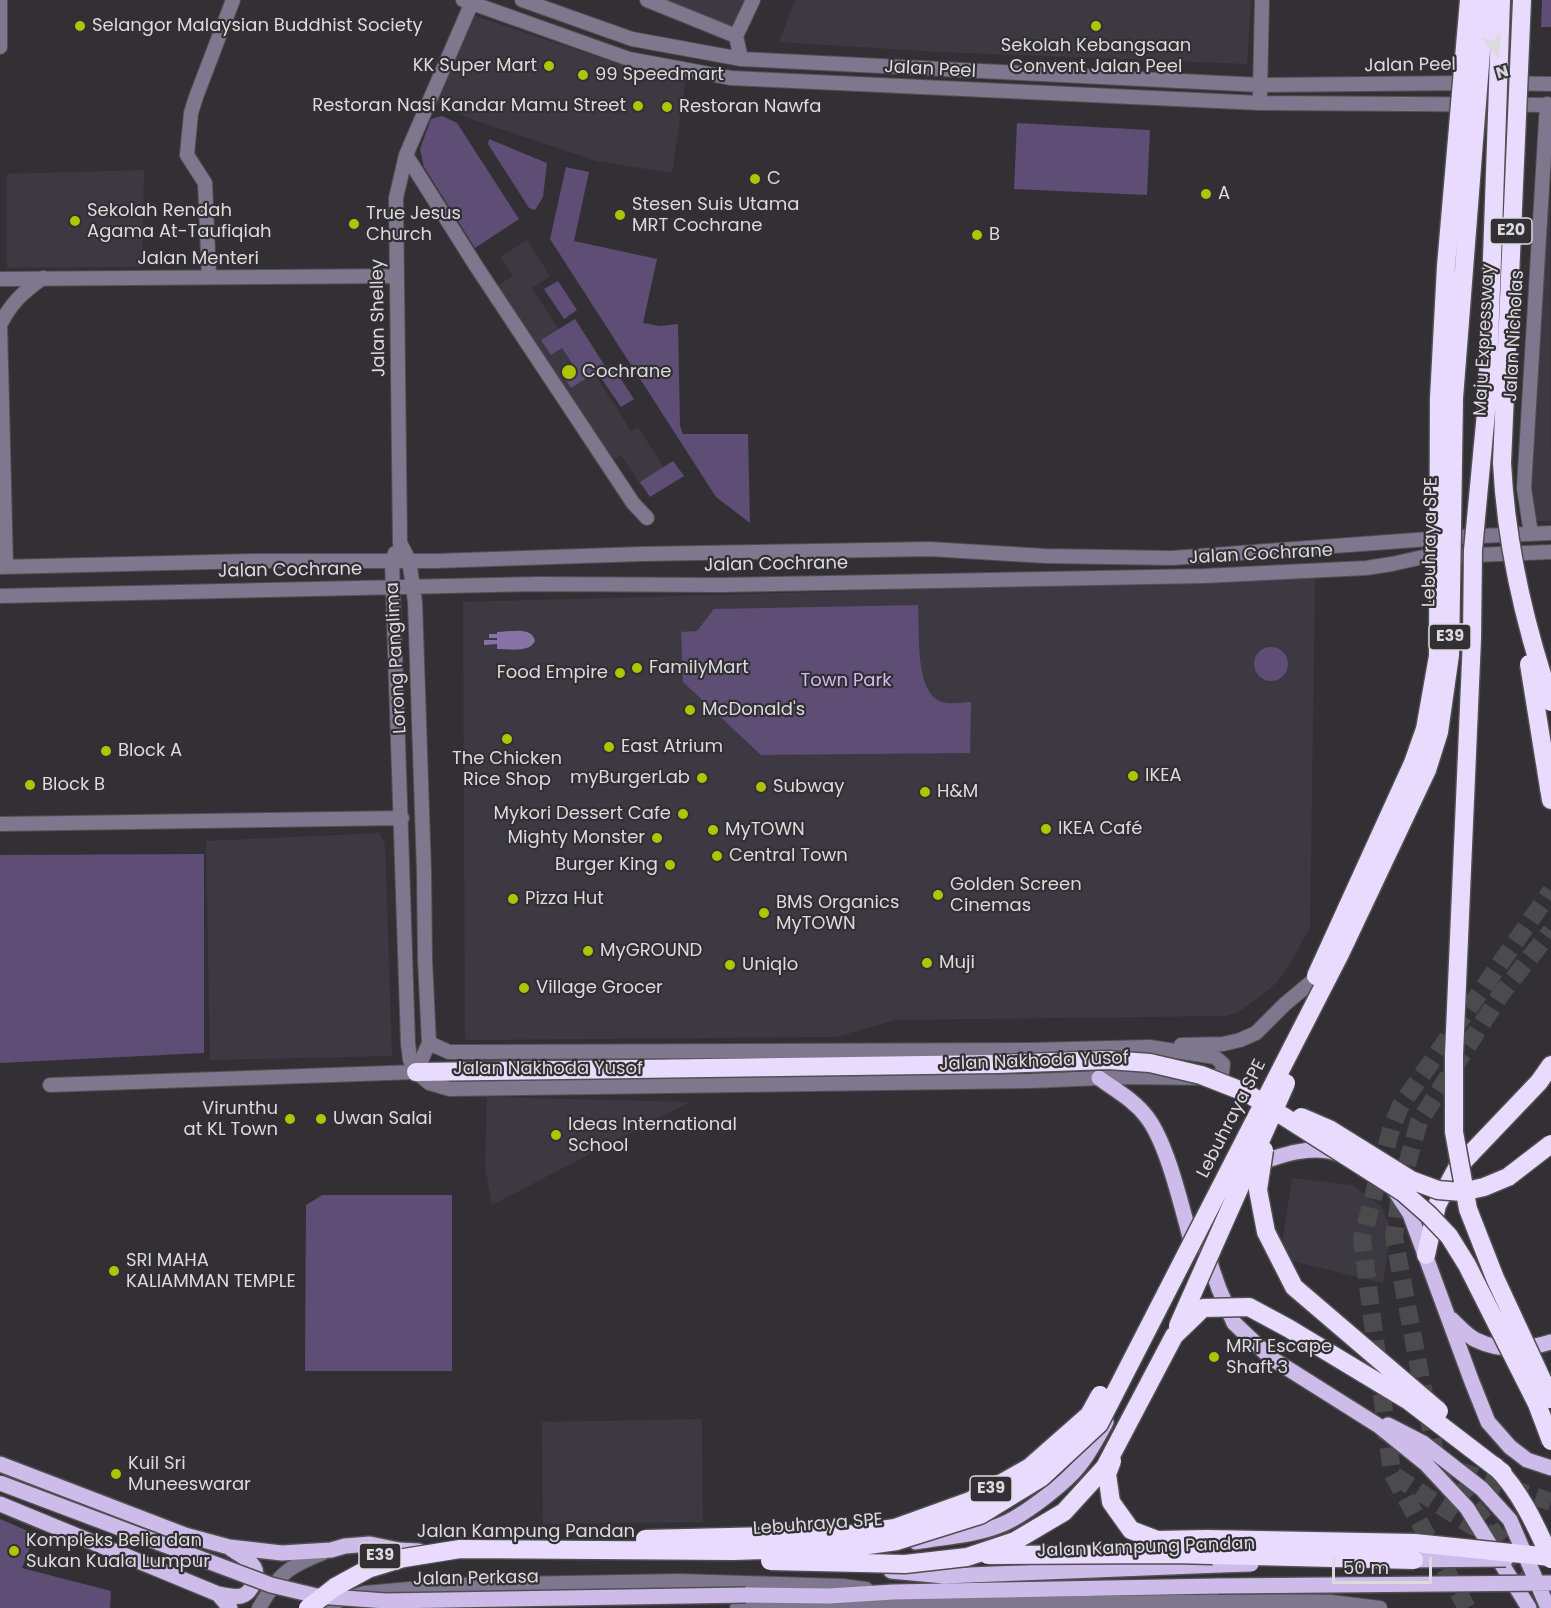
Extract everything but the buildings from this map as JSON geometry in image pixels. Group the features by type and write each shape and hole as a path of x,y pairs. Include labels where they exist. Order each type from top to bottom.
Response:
{"highway":[{"name":"Lebuhraya SPE","path":"308,1608 327,1592 351,1577 386,1563 460,1549 854,1534 895,1528 970,1501 1030,1467 1089,1415 1278,1058 1413,763 1425,729 1438,656 1439,399 1446,266 1469,0"},
{"name":"Lebuhraya SPE","path":"298,1608 339,1575 376,1557 435,1543 481,1547 733,1551 854,1547 897,1541 980,1515 1042,1478 1099,1424 1340,954 1427,770 1439,732 1450,655 1454,398 1485,0"},
{"name":"Maju Expressway","path":"1473,550 1487,402 1501,0"},
{"name":"Maju Expressway","path":"1522,0 1502,453 1503,496 1524,609"},
{"path":"1214,1204 1278,1058 1402,819 1426,760 1444,700 1455,646 1462,588 1473,550"},
{"path":"1473,550 1472,638 1454,1054 1454,1132 1468,1209 1495,1278 1551,1399"},
{"path":"1524,609 1551,702"},
{"path":"1524,609 1527,648 1551,800"},
{"path":"1340,954 1266,1131 1174,1334 1107,1474 1111,1502 1131,1530 1157,1540 1415,1543 1551,1558"},
{"path":"1278,1058 1258,1190 1266,1232 1294,1287 1412,1386 1503,1473 1533,1519 1551,1558"},
{"path":"416,1072 998,1064 1108,1060 1150,1063 1201,1075 1329,1129 1411,1180 1438,1190 1462,1192 1484,1187 1508,1177 1551,1144"},
{"path":"1426,1255 1437,1206 1457,1168 1539,1082 1551,1065"},
{"path":"1244,1092 1404,1193 1449,1236 1467,1265 1537,1404 1551,1441"},
{"path":"481,1547 778,1562 905,1564 967,1557 1015,1541 1064,1512 1105,1467 1174,1336 1203,1308 1249,1307 1288,1328 1409,1401 1503,1473"},
{"path":"481,1547 979,1556 1172,1554 1414,1560"}],"main road":[{"path":"1099,1078 1134,1103 1148,1118 1160,1141 1193,1248"},
{"name":"Jalan Kampung Pandan","path":"331,1550 345,1546 370,1544 399,1550 450,1554 876,1548 980,1532 999,1526 1022,1514 1070,1476 1082,1462 1101,1431 1214,1204 1232,1182 1251,1166 1287,1152 1329,1150 1364,1162 1391,1185 1410,1214 1488,1422 1510,1447 1527,1460 1551,1468"},
{"path":"1214,1204 1208,1240 1211,1266 1234,1323 1271,1358 1379,1426 1426,1464 1467,1508 1529,1608"},
{"path":"1449,1317 1475,1340 1497,1348 1521,1350 1551,1342"},
{"path":"1322,1390 1423,1443 1482,1489 1510,1520 1548,1608"},
{"path":"0,1464 185,1535 229,1547 282,1553 331,1550"},
{"name":"Jalan Perkasa","path":"0,1484 271,1585 317,1596 386,1601 746,1595 892,1597"},
{"path":"0,1504 218,1594 233,1597 246,1595 256,1575 254,1568 249,1561 229,1547"},
{"name":"Jalan Kampung Pandan","path":"745,1549 944,1576 1220,1565 1551,1558"},
{"path":"892,1597 1218,1586 1551,1583"},
{"path":"218,1594 230,1608"}],"street":[{"path":"0,0 0,47"},
{"path":"209,277 205,183 187,155 191,113 233,0"},
{"name":"Jalan Peel","path":"522,0 632,39 741,59 1261,85 1428,82 1551,84"},
{"path":"647,0 736,36"},
{"path":"741,59 736,36 753,0"},
{"path":"1260,103 1262,0"},
{"name":"Jalan Peel","path":"469,1 629,59 730,78 1260,103 1549,105"},
{"name":"Jalan Shelley","path":"400,543 396,198 406,154 469,1"},
{"path":"1427,104 1428,82"},
{"name":"Jalan Nicholas","path":"1531,534 1524,488 1549,105"},
{"path":"406,154 476,266 633,503 647,518"},
{"name":"Jalan Menteri","path":"0,279 396,276"},
{"path":"3,567 0,325 9,308 43,279"},
{"name":"Jalan Cochrane","path":"3,567 928,549 1045,556 1172,558 1551,532"},
{"name":"Lorong Panglima","path":"400,543 409,560 413,586 433,1045"},
{"name":"Lorong Panglima","path":"400,543 392,561 408,1043 410,1060 416,1072"},
{"name":"Jalan Cochrane","path":"0,596 413,586 721,585 1204,576 1366,567 1423,557 1551,552"},
{"path":"0,824 402,818"},
{"path":"1149,1047 1222,1044 1240,1040 1256,1033 1285,1004 1321,974"},
{"path":"50,1085 416,1072 433,1045"},
{"name":"Jalan Nakhoda Yusof","path":"416,1072 429,1083 450,1089 1213,1078 1222,1073 1224,1064 1215,1057 1149,1047 1031,1050 449,1052 433,1045"},
{"path":"1031,1050 1045,1056 1047,1069 1042,1076 1032,1081"},
{"name":"Jalan Kampung Pandan","path":"259,1608 271,1588 290,1567 331,1550"},
{"path":"326,1608 340,1600 365,1593 456,1585 679,1581 843,1586 892,1597"},
{"path":"737,1608 892,1597 994,1604 1314,1601 1380,1608"}],"shaded area":[{"path":"661,0 747,0 734,28"},
{"name":"Sekolah Kebangsaan Convent Jalan Peel","path":"795,0 1251,0 1247,64 939,52 779,42"},
{"path":"475,16 625,66 686,78 672,173 597,161 474,120 437,104"},
{"path":"1550,150 1551,521 1533,521 1529,490"},
{"name":"Sekolah Rendah Agama At-Taufiqiah","path":"144,170 142,267 7,268 7,174"},
{"name":"Cochrane","path":"527,240 550,276 532,288 563,336 568,333 631,431 638,427 665,470 641,486 621,455 606,464 496,287 513,276 501,257"},
{"path":"1315,578 1310,928 1285,972 1272,987 1239,1012 1225,1016 895,1020 836,1037 465,1040 463,602"},
{"path":"497,632 530,633 535,641 528,647 519,649 497,649 497,644 484,645 484,640 497,640 497,638 489,638 489,634 497,634"},
{"path":"379,833 385,844 392,1056 210,1060 206,841"},
{"name":"Ideas International School","path":"487,1097 690,1102 492,1205 485,1168"},
{"path":"1292,1178 1352,1185 1382,1207 1391,1230 1383,1283 1280,1258"},
{"path":"702,1419 703,1522 543,1524 542,1422"}],"green space":[{"path":"1542,0 1551,0 1551,27 1541,27"},
{"path":"442,116 457,123 519,219 475,248 424,167 420,149 431,119"},
{"path":"1017,123 1150,130 1147,195 1014,189"},
{"path":"489,139 547,163 543,197 535,210 529,208 488,144"},
{"path":"566,167 589,172 574,241 657,259 643,323 660,326 678,324 680,426 683,434 748,434 750,523 716,497 550,239"},
{"path":"558,281 577,310 564,319 544,289"},
{"path":"575,319 605,366 571,388 560,371 572,363 562,348 551,355 541,340"},
{"path":"614,369 634,399 621,407 601,378"},
{"path":"673,461 684,476 650,497 640,482"},
{"name":"Town Park","path":"918,605 920,660 927,687 933,696 942,702 971,702 970,753 761,755 683,682 681,632 697,631 714,609"},
{"path":"1271,647 1283,652 1288,664 1283,676 1271,681 1259,676 1254,664 1259,652"},
{"path":"204,854 204,1053 0,1063 0,855"},
{"path":"322,1195 452,1195 452,1371 305,1371 306,1205"},
{"name":"Kompleks Belia dan Sukan Kuala Lumpur","path":"0,1519 35,1534 22,1568 111,1591 110,1608 0,1608"}],"tunnel":[{"path":"1467,1608 1392,1473 1362,1239 1392,1126 1401,1105 1551,891"},
{"path":"1536,1583 1437,1463 1394,1237 1402,1182 1419,1122 1501,994 1551,931"},
{"path":"1459,1471 1551,1502"},
{"path":"1395,1476 1472,1526 1489,1533"}],"place":[{"name":"Selangor Malaysian Buddhist Society","path":"80,26"},
{"name":"Sekolah Kebangsaan Convent Jalan Peel","path":"1096,26"},
{"name":"KK Super Mart","path":"549,66"},
{"name":"99 Speedmart","path":"583,75"},
{"name":"Restoran Nasi Kandar Mamu Street","path":"638,106"},
{"name":"Restoran Nawfa","path":"667,107"},
{"name":"C","path":"755,179"},
{"name":"A","path":"1206,194"},
{"name":"Stesen Suis Utama MRT Cochrane","path":"620,215"},
{"name":"Sekolah Rendah Agama At-Taufiqiah","path":"75,221"},
{"name":"True Jesus Church","path":"354,224"},
{"name":"B","path":"977,235"},
{"name":"Cochrane","path":"569,372"},
{"name":"FamilyMart","path":"637,668"},
{"name":"Food Empire","path":"620,673"},
{"name":"McDonald's","path":"690,710"},
{"name":"The Chicken Rice Shop","path":"507,739"},
{"name":"East Atrium","path":"609,747"},
{"name":"Block A","path":"106,751"},
{"name":"IKEA","path":"1133,776"},
{"name":"myBurgerLab","path":"702,778"},
{"name":"Block B","path":"30,785"},
{"name":"Subway","path":"761,787"},
{"name":"H&M","path":"925,792"},
{"name":"Mykori Dessert Cafe","path":"683,814"},
{"name":"IKEA Café","path":"1046,829"},
{"name":"MyTOWN","path":"713,830"},
{"name":"Mighty Monster","path":"657,838"},
{"name":"Central Town","path":"717,856"},
{"name":"Burger King","path":"670,865"},
{"name":"Golden Screen Cinemas","path":"938,895"},
{"name":"Pizza Hut","path":"513,899"},
{"name":"BMS Organics MyTOWN","path":"764,913"},
{"name":"MyGROUND","path":"588,951"},
{"name":"Muji","path":"927,963"},
{"name":"Uniqlo","path":"730,965"},
{"name":"Village Grocer","path":"524,988"},
{"name":"Virunthu at KL Town","path":"290,1119"},
{"name":"Uwan Salai","path":"321,1119"},
{"name":"Ideas International School","path":"556,1135"},
{"name":"SRI MAHA KALIAMMAN TEMPLE","path":"114,1271"},
{"name":"MRT Escape Shaft 3","path":"1214,1357"},
{"name":"Kuil Sri Muneeswarar","path":"116,1474"},
{"name":"Kompleks Belia dan Sukan Kuala Lumpur","path":"14,1551"}]}
